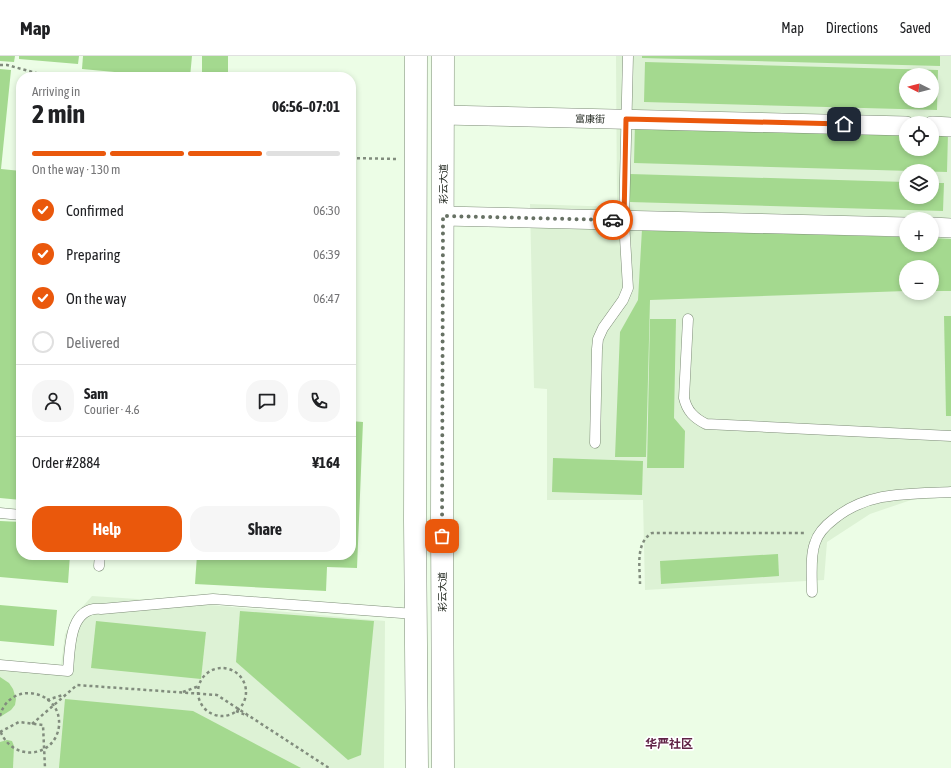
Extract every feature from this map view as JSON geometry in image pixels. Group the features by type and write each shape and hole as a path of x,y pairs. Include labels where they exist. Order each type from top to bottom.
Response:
{"main road":[{"path":"416,56 416,768"},
{"name":"彩云大道","path":"443,56 443,768"}],"street":[{"name":"富康街","path":"443,115 899,126"},
{"path":"939,126 951,127"},
{"path":"443,216 899,227"},
{"path":"939,227 951,228"}],"lane":[{"path":"595,443 596,349 598,339 603,328 624,300 628,288 624,220 628,56"},
{"path":"688,319 684,398 686,407 696,419 706,424 951,436"},
{"path":"812,592 812,563 815,543 824,527 841,513 860,503 884,496 951,492"},
{"path":"0,513 16,515"},
{"path":"99,566 100,560"},
{"path":"0,665 68,670 71,634 76,621 84,613 93,608 213,599 416,614"}],"path":[{"path":"0,65 8,65 33,72"},
{"path":"356,158 416,159"},
{"path":"640,584 640,546 647,536 652,533 820,533"},
{"path":"217,669 232,670 243,680 246,695 244,702 236,711 227,716 212,715 206,711 202,705 198,690 204,677 210,672 217,669"},
{"path":"32,724 77,685 217,695 329,768"},
{"path":"181,692 199,686"},
{"path":"0,716 6,704 19,694 36,694 47,700 56,709 59,726 52,741 46,748 38,751 30,753 22,752 14,749 7,743 0,731 19,722 43,725 45,768"},
{"path":"47,700 65,694"},
{"path":"236,711 254,719"}],"shaded area":[{"path":"616,56 951,56 951,497 911,500 870,514 827,542 824,580 645,590 643,500 547,500 547,389 534,388 530,204 617,207"},
{"path":"92,596 167,601 385,621 384,768 0,768 0,668 60,674 65,634 77,613"}],"building":[{"path":"0,56 15,56 14,62 0,61"},
{"path":"19,56 79,56 78,64 19,59"},
{"path":"83,56 192,56 190,72 115,72 82,69"},
{"path":"202,56 228,56 228,72 202,72"},
{"path":"642,56 940,56 940,66 642,58"},
{"path":"645,62 899,69 899,108 937,108 937,110 644,102"},
{"path":"0,69 11,70 1,169 16,170 16,500 0,498"},
{"path":"635,123 899,131 899,156 939,156 939,132 948,132 947,172 939,172 939,164 899,164 899,171 634,163"},
{"path":"630,174 899,182 899,204 939,204 939,183 944,183 943,211 629,202"},
{"path":"642,229 899,237 899,252 939,252 939,238 951,239 951,291 939,291 939,260 899,260 899,291 650,300 646,457 615,457 620,332 638,300"},
{"path":"944,316 951,316 951,416 946,416"},
{"path":"650,319 676,319 674,418 685,431 684,468 647,468"},
{"path":"356,421 363,422 357,568 327,567 326,591 195,584 197,560 356,560"},
{"path":"553,458 643,461 642,495 552,492"},
{"path":"0,521 16,522 16,560 70,560 68,583 0,577"},
{"path":"778,554 779,576 661,584 660,561"},
{"path":"0,605 57,610 54,646 0,641"},
{"path":"240,611 374,621 361,755 348,760 236,662"},
{"path":"96,621 206,632 201,679 91,668"},
{"path":"0,677 9,683 13,689 16,699 15,705 11,710 0,717"},
{"path":"65,699 193,711 301,768 59,768"},
{"path":"7,740 12,741 14,746 13,768 0,768 0,742"}],"way so far":[{"path":"442,536 443,216 613,220"}],"district":[{"name":"华严社区","path":"669,744"}],"route":[{"path":"613,220 624,220 626,119 844,124"}]}
